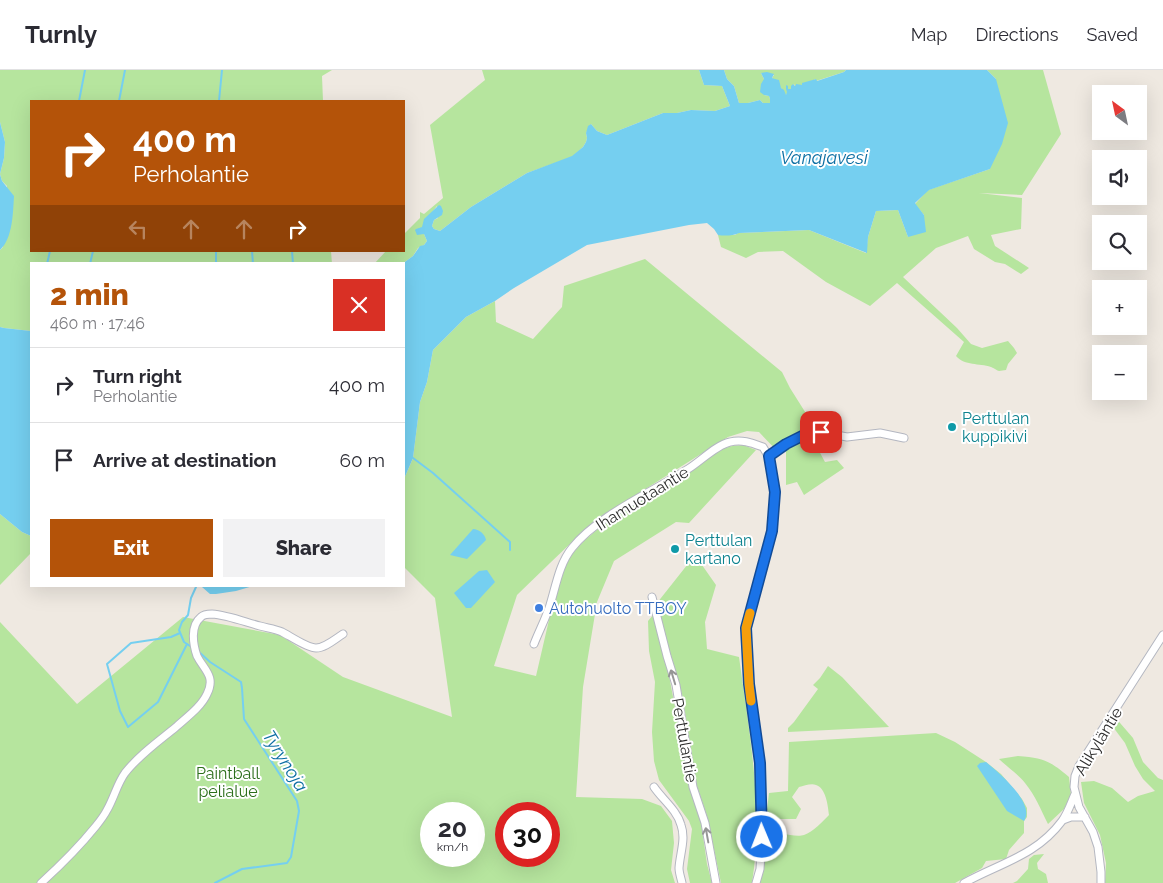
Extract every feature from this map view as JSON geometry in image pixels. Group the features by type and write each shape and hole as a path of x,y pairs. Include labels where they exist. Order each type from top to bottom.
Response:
{"street":[{"path":"756,883 760,869 762,837 760,763 749,684 746,628 772,531 775,492 769,456 786,444 810,432 847,437 880,433 904,438"},
{"name":"Ihamuotaantie","path":"534,644 549,607 561,567 572,547 584,536 614,513 677,477 728,442 745,441 755,444 763,447 769,456"},
{"name":"Perttulantie","path":"652,597 676,685 693,787 705,823 716,883"},
{"path":"41,883 83,842 107,811 125,773 148,750 196,709 206,696 210,682 209,675 194,648 194,628 201,617 205,614 214,614 271,629 315,648 324,646 343,634"},
{"name":"Alikyläntie","path":"1101,883 1098,847 1093,832 1079,807 1074,787 1075,776 1079,766 1163,635"},
{"path":"654,786 681,823 684,835 679,870 682,883"},
{"path":"964,883 1033,850 1043,842 1062,820 1076,794"},
{"path":"1062,820 1071,817 1084,817"}],"green space":[{"path":"0,70 332,70 322,76 323,100 30,100 30,252 331,252 332,262 30,262 30,331 0,327 0,250 3,247 7,186 2,181 0,174 5,142 0,122"},
{"path":"482,70 699,70 704,85 722,86 730,106 715,111 691,110 663,113 607,135 597,131 591,124 586,133 586,142 572,157 527,173 471,207 440,231 432,226 434,220 438,218 437,206 422,233 427,241 418,248 413,256 405,262 376,262 385,252 405,252 405,233 420,218 420,212 424,214 443,198 430,125 485,80"},
{"path":"724,70 846,70 802,85 795,86 794,84 788,90 786,96 772,78 774,75 761,73 764,79 764,95 769,96 770,103 763,103 760,100 739,103 734,86 727,79"},
{"path":"987,70 1043,70 1061,134 1022,195 979,193 1022,198 1021,229 991,235 995,246 1029,268 1021,274 1005,264 995,262 974,249 968,236 936,248 903,277 957,328 971,344 982,348 1008,341 1017,353 1008,364 1006,370 999,371 992,367 968,363 956,356 964,342 897,283 870,306 826,282 783,251 758,252 746,258 721,247 718,235 809,230 866,253 868,237 876,211 898,210 908,237 924,215 915,204 928,190 990,169 996,79"},
{"name":"Paintball pelialue","path":"645,259 782,372 807,415 811,436 825,462 837,460 844,468 804,495 797,482 786,485 786,450 780,454 759,432 747,431 728,437 593,522 517,595 494,666 536,676 558,581 569,557 585,540 612,517 696,468 719,450 743,445 756,450 689,523 676,522 614,561 597,602 583,687 576,797 642,799 661,806 672,821 674,843 671,870 675,883 0,883 0,622 77,704 183,617 280,635 343,677 452,717 435,598 405,568 405,477 413,458 420,402 427,382 433,350 466,317 495,301 496,322 533,339 562,307 564,286"},
{"path":"0,514 22,532 30,536 30,554 0,585"},
{"path":"695,555 716,585 705,622 707,649 739,657 751,741 756,798 755,855 752,883 721,883 707,816 697,786 682,694 671,660 657,603"},
{"path":"653,615 667,665 690,786 701,822 707,864 712,883 690,883 687,869 692,829 689,821 659,780 654,761 652,732 655,682 649,651 648,621"},
{"path":"828,666 842,677 889,727 788,732 788,728 818,689 813,685"},
{"path":"1114,716 1133,738 1143,762 1158,778 1163,780 1163,883 1105,883 1106,863 1100,835 1084,803 1081,782 1094,781 1112,788 1128,802 1138,796 1155,791 1143,779 1125,743 1110,723"},
{"path":"936,733 955,742 1001,774 1027,808 1024,833 1009,850 1006,859 986,861 982,868 955,883 760,883 768,829 800,836 814,829 829,815 824,793 814,784 799,787 792,797 801,809 796,819 772,819 767,810 769,793 788,791 789,742"},
{"path":"1018,756 1046,761 1069,777 1071,795 1064,809 1048,824 1029,788 999,759"},
{"path":"1044,854 1037,863 1038,869 1046,874 1048,883 1013,883 1028,869 1029,859 1034,855"}],"water":[{"name":"Vanajavesi","path":"699,70 724,70 727,79 734,86 739,103 760,100 763,103 770,103 769,96 760,92 764,79 761,73 774,74 772,78 779,80 781,88 786,95 786,85 788,89 791,89 793,84 795,86 796,84 802,85 802,83 816,79 817,81 846,70 987,70 996,79 1008,123 1002,144 990,169 929,190 915,203 924,215 926,232 908,237 898,210 876,211 868,237 867,253 809,230 739,233 723,236 718,235 707,223 587,245 466,317 433,350 427,382 420,402 413,458 405,477 405,262 427,241 424,234 417,235 415,230 422,227 424,219 439,205 443,211 442,215 434,220 432,226 440,231 471,207 527,173 572,156 586,142 586,133 588,126 591,124 597,131 607,135 663,113 691,110 715,111 730,106 722,86 704,85"},
{"path":"0,122 5,142 0,174"},
{"path":"0,174 2,181 14,196 10,232 8,239 0,250"},
{"path":"0,327 30,331 30,536 22,532 0,514"},
{"path":"473,529 481,532 486,540 467,559 450,555"},
{"path":"487,570 495,582 471,608 466,608 454,593 479,571"},
{"path":"202,587 250,587 236,591 210,594"},
{"path":"986,762 1014,788 1020,797 1025,806 1026,814 1024,821 1007,811 977,766 980,763"}],"waterway":[{"path":"79,100 85,70"},
{"path":"119,100 125,70"},
{"path":"219,100 222,70"},
{"path":"47,262 50,252"},
{"path":"90,262 93,252"},
{"path":"216,252 216,262"},
{"path":"252,252 253,262"},
{"path":"292,252 293,262"},
{"path":"413,458 433,473 510,542 510,550"},
{"name":"Tyrynoja","path":"193,648 184,642 179,630 182,622 188,615 191,598 196,587"},
{"path":"180,633 171,637 131,643 107,664 120,711 128,727 158,702 187,644"},
{"name":"Tyrynoja","path":"198,651 210,662 241,682 244,719 297,801 299,811 291,857 287,863 242,869 215,883"}],"slow traffic":[{"path":"750,613 746,628 751,701"}],"place":[{"name":"Perttulan kuppikivi","path":"952,427"},
{"name":"Perttulan kartano","path":"675,549"},
{"name":"Autohuolto TTBOY","path":"539,608"}],"route":[{"path":"762,837 760,763 749,684 746,628 772,531 775,492 769,456 786,444 810,432 821,432"}]}
